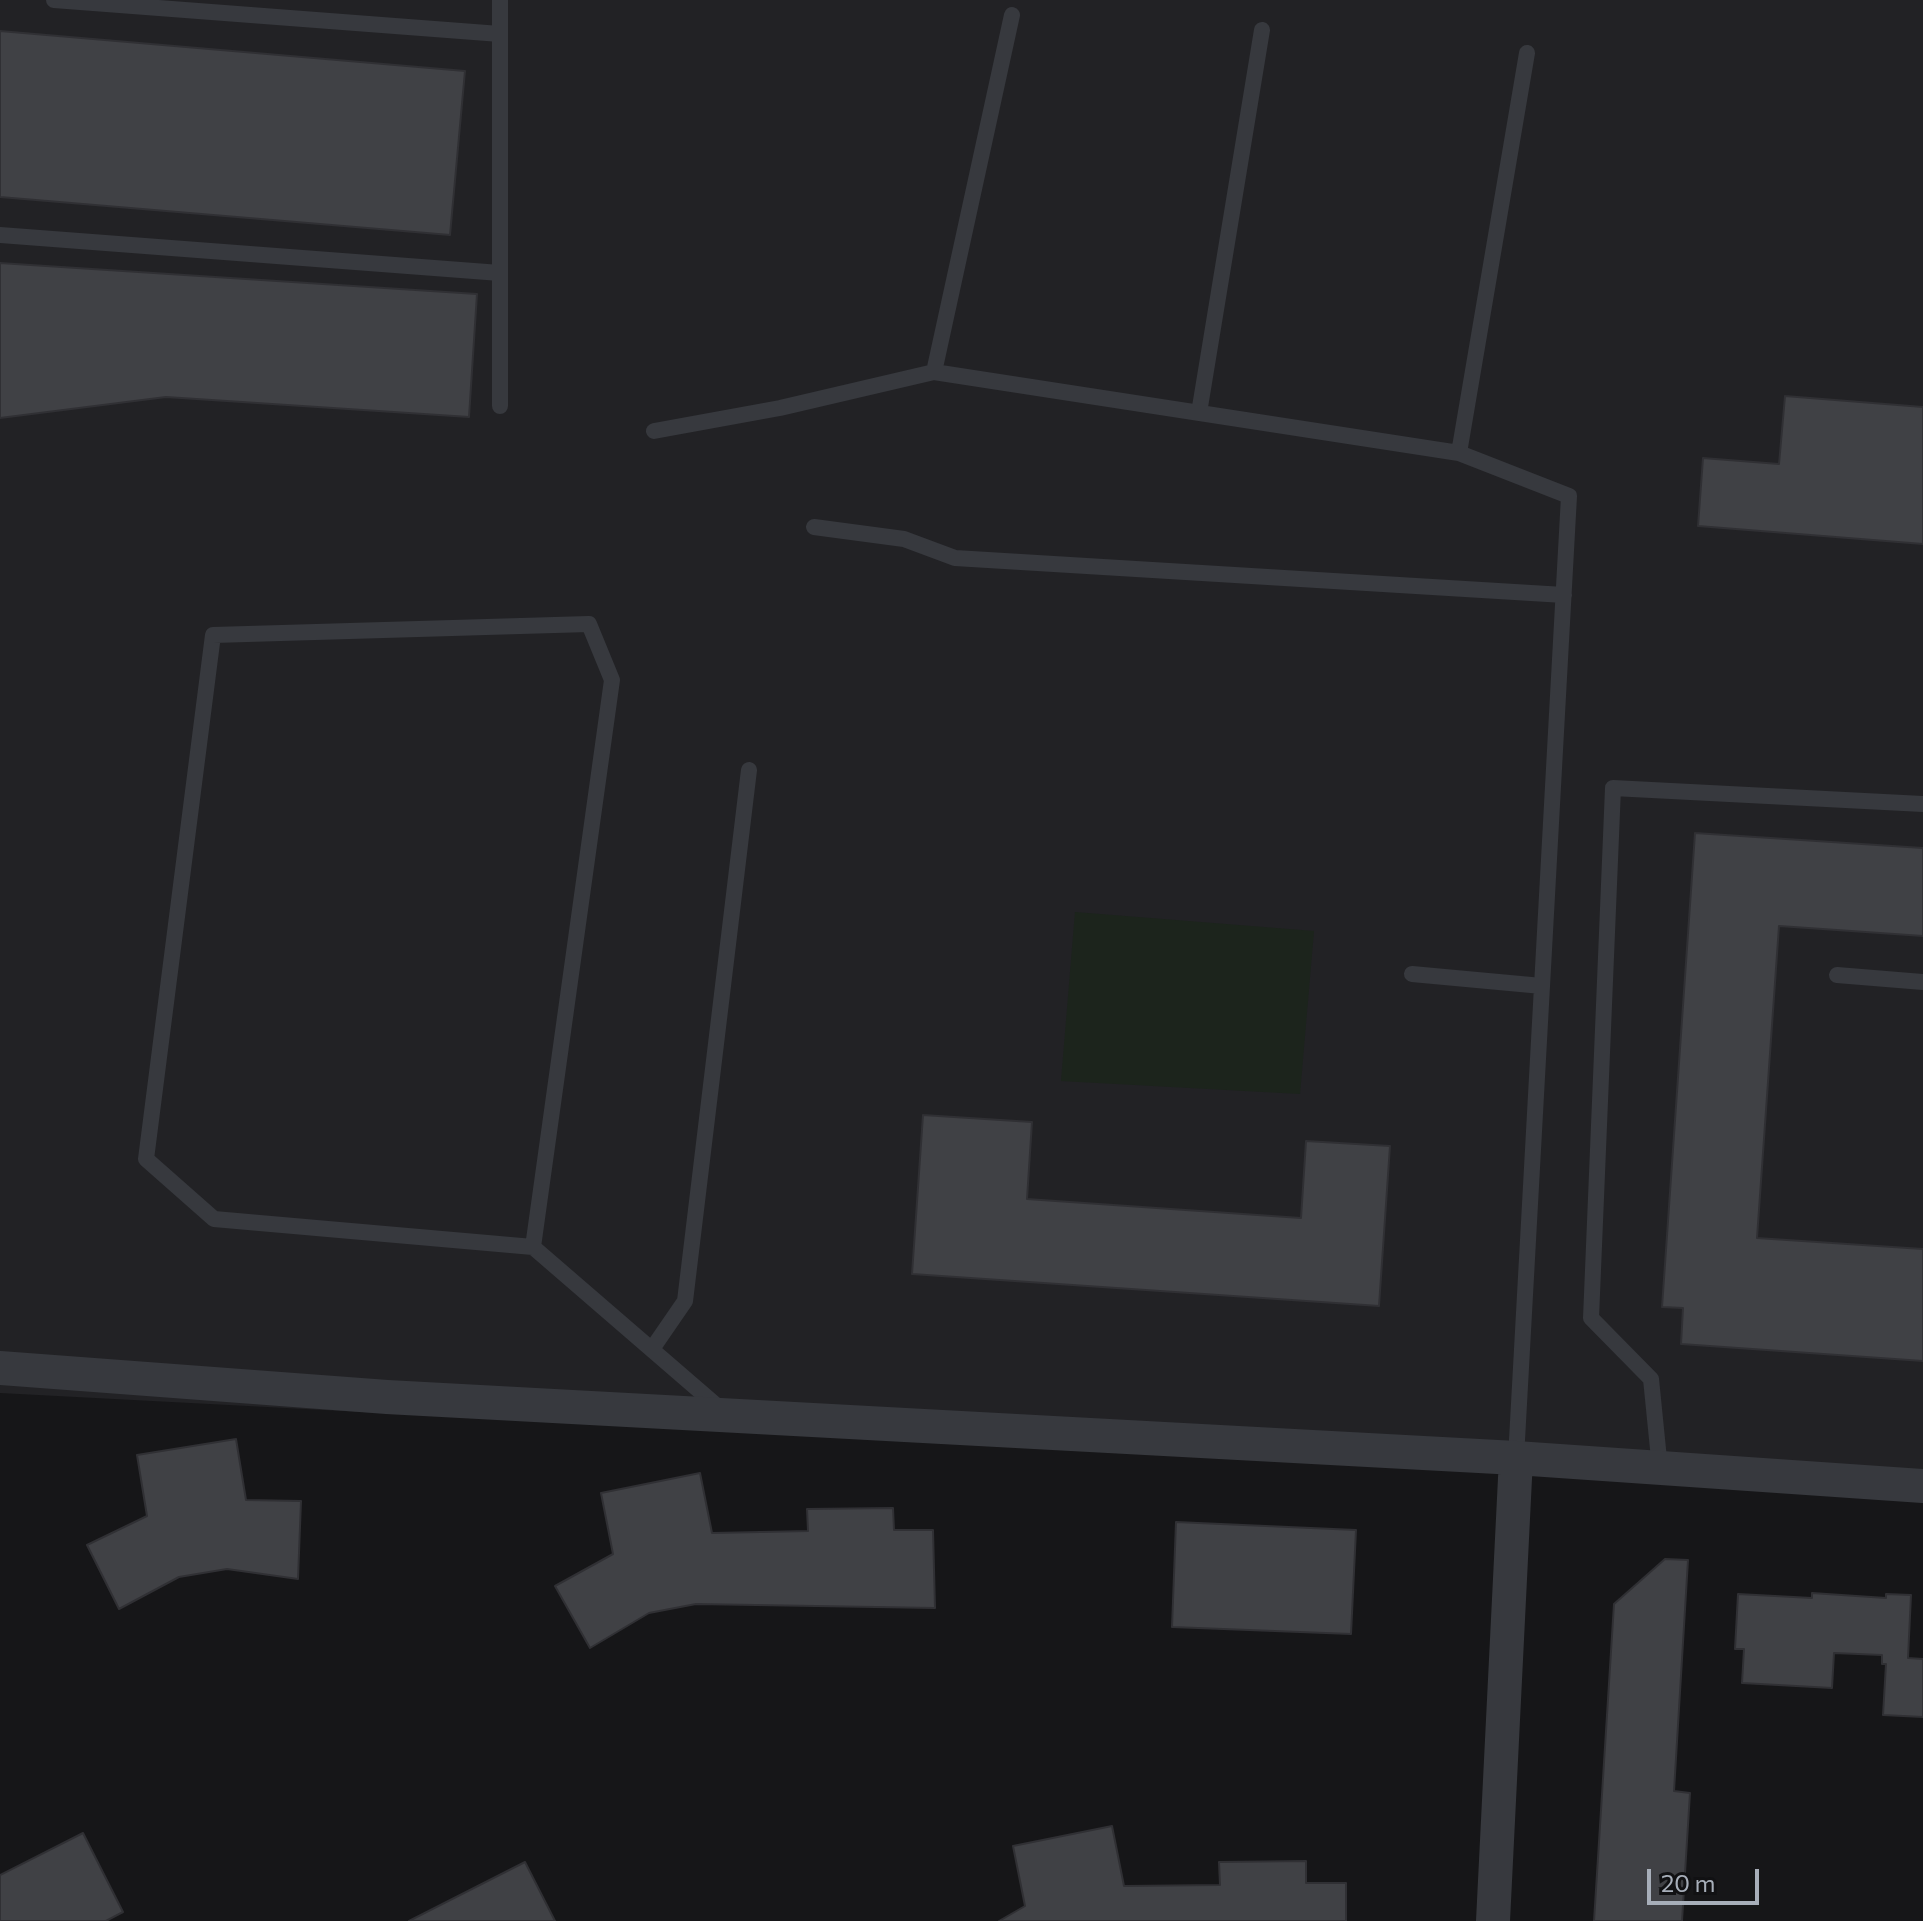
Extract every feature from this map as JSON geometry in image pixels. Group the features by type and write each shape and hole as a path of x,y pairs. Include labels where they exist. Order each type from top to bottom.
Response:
{"street":[{"path":"0,1368 387,1397 1516,1458 1923,1486"},
{"path":"1493,1921 1516,1458"}],"lane":[{"path":"54,0 500,34"},
{"path":"500,0 500,406"},
{"path":"934,372 1012,15"},
{"path":"1199,413 1262,30"},
{"path":"1459,453 1527,53"},
{"path":"0,235 500,273"},
{"path":"654,431 780,408 934,372 1459,453 1569,496 1516,1458"},
{"path":"814,527 904,539 955,558 1564,595"},
{"path":"533,1247 612,680 589,624 213,635 146,1159 214,1219 533,1247 729,1415"},
{"path":"652,1349 685,1301 749,770"},
{"path":"1660,1469 1651,1379 1591,1318 1613,788 1923,804"},
{"path":"1412,974 1542,986"},
{"path":"1837,975 1923,982"}],"shaded area":[{"path":"0,0 1923,0 1923,1494 0,1393"},
{"path":"1075,912 1314,931 1300,1094 1061,1081"}],"building":[{"path":"0,31 465,71 450,235 0,197"},
{"path":"0,263 477,294 469,417 166,397 0,418"},
{"path":"1785,396 1923,407 1923,544 1698,526 1703,458 1779,464"},
{"path":"1695,833 1923,848 1923,936 1779,926 1757,1238 1923,1249 1923,1361 1681,1344 1683,1308 1662,1307"},
{"path":"923,1115 1032,1122 1027,1199 1301,1218 1306,1141 1390,1146 1379,1306 912,1274"},
{"path":"236,1439 246,1500 301,1501 298,1579 227,1569 179,1577 119,1609 87,1545 147,1516 137,1455"},
{"path":"700,1473 712,1533 808,1531 807,1509 893,1508 894,1530 933,1530 935,1608 696,1604 649,1613 590,1648 555,1586 613,1554 601,1493"},
{"path":"1176,1522 1356,1530 1351,1634 1172,1627"},
{"path":"1665,1559 1688,1560 1674,1791 1690,1793 1682,1921 1594,1921 1614,1604"},
{"path":"1812,1593 1886,1598 1886,1594 1911,1595 1908,1658 1923,1659 1923,1717 1883,1715 1886,1664 1882,1664 1882,1655 1834,1653 1832,1688 1742,1683 1744,1649 1735,1649 1738,1594 1812,1598"},
{"path":"1112,1826 1124,1886 1220,1885 1219,1862 1306,1861 1306,1883 1346,1883 1346,1921 999,1921 1025,1906 1013,1846"},
{"path":"83,1833 123,1912 106,1921 0,1921 0,1875"},
{"path":"525,1862 555,1921 409,1921"}]}
